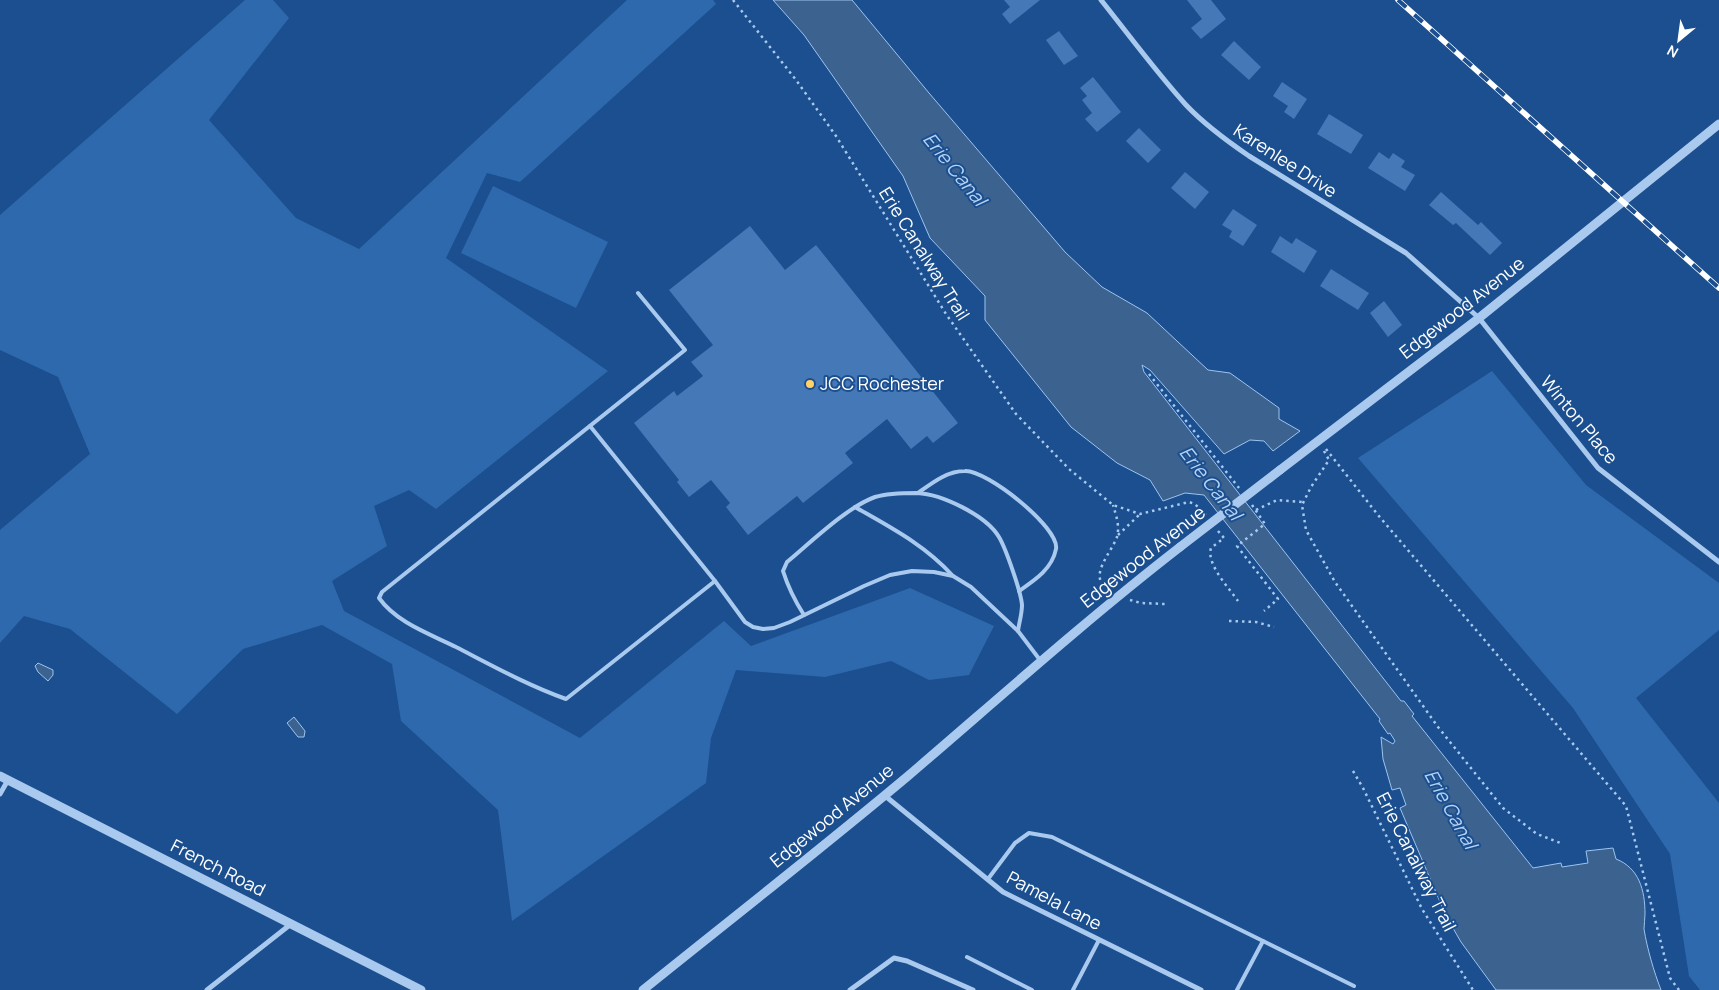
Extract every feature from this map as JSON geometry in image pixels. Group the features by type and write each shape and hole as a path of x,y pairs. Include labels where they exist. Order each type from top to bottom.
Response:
{"street":[{"name":"Karenlee Drive","path":"1101,0 1182,100 1212,130 1249,156 1406,253 1479,318"},
{"name":"Edgewood Avenue","path":"643,990 884,795 1040,660 1124,591 1479,318 1719,124"},
{"name":"Winton Place","path":"1479,318 1598,468 1719,562"},
{"path":"0,794 4,778"},
{"name":"French Road","path":"4,778 421,990"},
{"name":"Pamela Lane","path":"884,795 1003,892 1016,900 1201,990"},
{"path":"207,990 291,924"},
{"path":"850,990 894,958 973,990"}],"lane":[{"path":"638,292 685,350 382,592 379,598 408,623 533,687 566,699 715,581"},
{"path":"590,426 715,581 745,622 753,627 774,628 890,575 912,571 934,572 953,576"},
{"path":"918,493 952,472 974,471 997,483 1023,503 1054,536 1057,547 1051,564 1039,577 1019,590"},
{"path":"804,615 791,595 783,571 787,562 855,507 876,497 918,493 942,498 965,509 982,519 999,537 1019,590 1022,606 1018,632"},
{"path":"855,507 913,540 941,563 953,576 971,587 1018,632 1040,660"},
{"path":"988,879 1015,843 1029,833 1052,837 1354,986"},
{"path":"1073,990 1099,940"},
{"path":"1237,990 1263,941"},
{"path":"967,957 1032,990"}],"path":[{"name":"Erie Canalway Trail","path":"733,0 796,80 836,136 946,314 1016,414 1069,468 1113,505 1140,514"},
{"path":"1149,374 1244,495"},
{"path":"1319,440 1329,460 1311,487 1302,505 1306,530 1335,582 1438,727 1503,808 1538,834 1563,844"},
{"path":"1319,440 1378,515 1626,806 1670,978 1679,990"},
{"path":"1256,510 1277,500 1303,502"},
{"path":"1106,588 1101,581 1100,568 1117,536 1140,514 1189,502 1195,504 1206,515"},
{"path":"1250,502 1266,524 1237,546 1278,599 1264,611"},
{"path":"1113,505 1118,524 1117,536"},
{"path":"1218,530 1224,538 1211,548 1210,560 1238,601"},
{"path":"1131,600 1141,603 1164,604"},
{"path":"1229,621 1256,622 1274,627"},
{"name":"Erie Canalway Trail","path":"1353,771 1368,796 1422,909 1473,990"}],"shaded area":[{"path":"245,0 273,0 289,18 209,120 296,218 359,249 627,0 713,0 716,4 520,182 487,173 446,258 608,371 436,509 409,490 374,506 387,546 332,581 344,611 580,738 724,621 751,646 910,588 994,626 969,675 929,680 891,661 825,677 736,670 711,738 706,783 512,921 498,810 401,721 392,664 322,625 243,649 177,714 70,629 24,616 0,643 0,530 90,454 58,377 0,350 0,215"},
{"path":"493,186 608,242 576,308 461,253"},
{"path":"1492,371 1586,485 1719,583 1719,630 1636,698 1719,803 1719,990 1700,990 1689,976 1670,854 1573,708 1358,458"}],"water":[{"name":"Erie Canal","path":"773,0 852,0 1065,252 1102,287 1147,313 1208,370 1230,373 1279,408 1279,419 1300,431 1273,451 1264,441 1250,440 1224,454 1150,370 1142,365 1144,372 1401,701 1404,701 1414,714 1412,716 1533,868 1561,863 1562,867 1588,863 1586,851 1613,848 1616,859 1624,863 1635,874 1642,888 1645,914 1644,929 1653,968 1661,990 1496,990 1461,942 1446,916 1400,808 1406,805 1400,788 1392,790 1383,759 1381,737 1393,744 1395,741 1379,721 1380,719 1204,495 1185,493 1163,501 1150,480 1117,463 1071,427 985,320 985,296 930,238 903,176 804,35"},
{"path":"38,663 53,670 53,675 48,681 38,672 35,666"},
{"path":"294,717 305,731 304,737 298,737 287,723"}],"building":[{"path":"1004,0 1040,0 1010,24 1002,14 1010,7"},
{"path":"1187,0 1211,0 1226,19 1201,39 1191,28 1202,19"},
{"path":"1059,31 1078,56 1064,65 1046,40"},
{"path":"1234,41 1261,67 1249,80 1221,55"},
{"path":"1093,77 1121,112 1097,132 1085,119 1092,113 1082,100 1087,96 1080,88"},
{"path":"1282,82 1307,99 1294,119 1284,112 1288,106 1273,96"},
{"path":"1329,114 1363,135 1351,154 1317,134"},
{"path":"1139,128 1161,150 1148,163 1126,141"},
{"path":"1379,152 1389,159 1393,153 1405,161 1401,167 1415,175 1405,191 1368,168"},
{"path":"1185,172 1209,192 1195,209 1171,188"},
{"path":"1441,192 1478,225 1481,222 1502,243 1490,255 1456,223 1453,225 1429,205"},
{"path":"1233,209 1257,225 1243,246 1229,237 1232,231 1222,225"},
{"name":"JCC Rochester","path":"750,226 785,270 816,245 958,423 933,443 927,436 911,449 887,419 845,453 853,463 803,503 797,496 748,535 726,507 730,503 711,480 689,497 677,482 679,480 634,423 674,391 677,396 703,376 691,362 713,345 669,290"},
{"path":"1280,236 1292,244 1296,238 1317,251 1304,273 1271,252"},
{"path":"1331,269 1369,293 1358,310 1320,286"},
{"path":"1384,301 1402,325 1388,337 1370,313"}],"railway":[{"path":"1398,0 1719,288"}],"place":[{"name":"JCC Rochester","path":"810,384"}]}
